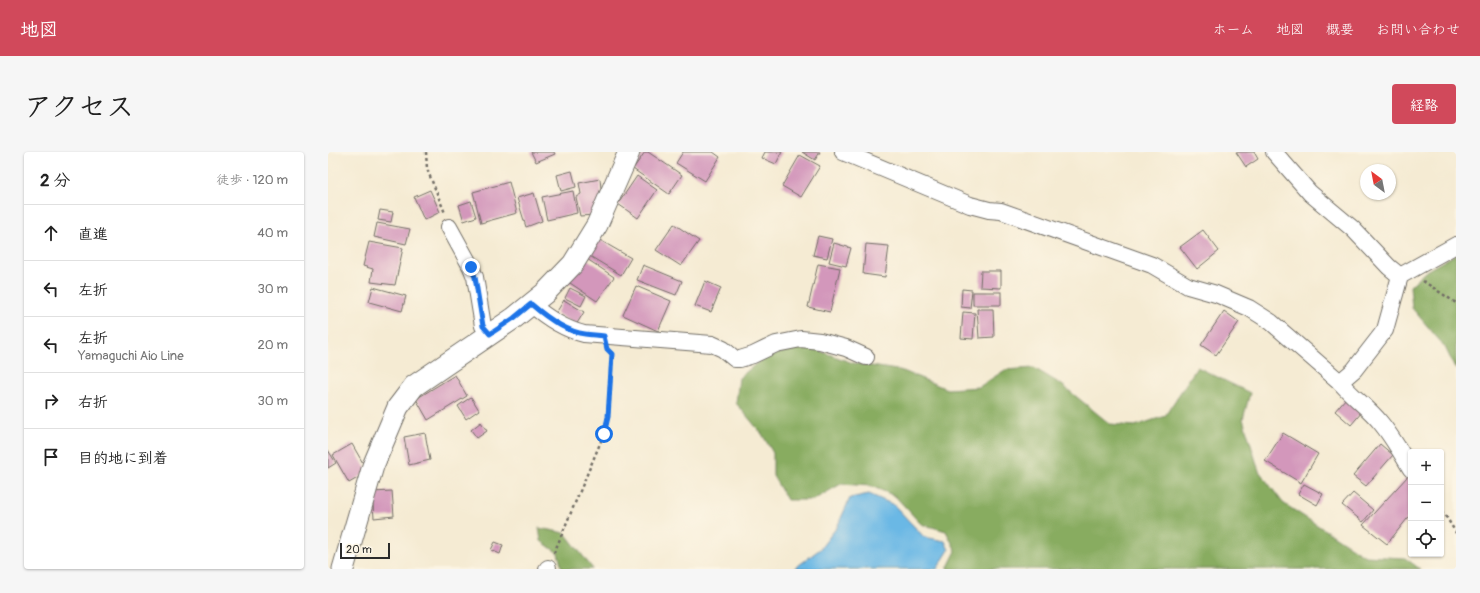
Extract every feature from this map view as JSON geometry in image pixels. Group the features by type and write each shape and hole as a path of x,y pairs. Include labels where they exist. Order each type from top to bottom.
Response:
{"main road":[{"path":"342,569 373,466 398,407 414,386 514,318 544,293 572,264 597,225 629,152"}],"street":[{"path":"843,152 970,205 989,210 1001,211 1138,259 1152,265 1188,286 1216,294 1249,308 1271,322 1340,382 1348,392 1368,408 1380,422 1408,464"},
{"path":"1274,152 1310,193 1353,229 1389,267 1400,276"},
{"path":"449,227 475,277 483,326 490,334"},
{"path":"1340,382 1354,370 1385,330 1400,276 1456,245"},
{"path":"531,304 541,313 570,330 584,334 712,344 723,349 735,359 753,355 776,344 801,339 820,341 846,348 866,357"}],"path":[{"path":"426,152 427,169 449,227"},
{"path":"1400,276 1413,276 1441,292 1456,303"},
{"path":"548,569 604,434 608,417 612,354 607,349 604,336"},
{"path":"1444,516 1456,533"}],"green space":[{"path":"1456,254 1456,370 1445,347 1412,308 1410,286 1426,271"},
{"path":"806,346 853,363 903,371 947,389 979,387 1005,370 1034,368 1062,385 1110,424 1135,426 1165,416 1197,367 1250,393 1243,419 1259,471 1283,503 1365,556 1405,558 1420,569 947,569 956,551 946,531 921,524 895,496 871,486 841,484 813,500 787,500 773,476 773,453 762,434 736,403 739,378 764,357"},
{"path":"539,528 565,533 593,569 562,569 558,553 541,541"}],"water":[{"path":"869,494 894,505 924,537 945,541 949,550 937,569 794,569 820,549 837,527 850,498"}],"building":[{"path":"531,152 554,152 555,154 536,162"},
{"path":"645,152 648,152 682,175 669,194 633,169"},
{"path":"683,152 713,152 720,157 705,181 676,163"},
{"path":"765,152 782,152 776,164 762,158"},
{"path":"802,152 820,152 815,160"},
{"path":"1236,152 1254,152 1258,159 1246,167"},
{"path":"800,155 820,166 801,197 782,186"},
{"path":"572,171 576,187 561,191 557,175"},
{"path":"637,176 657,190 638,218 618,204"},
{"path":"600,179 602,198 594,215 580,216 576,197 581,194 579,183"},
{"path":"509,182 517,213 481,223 473,192"},
{"path":"430,190 440,212 424,220 414,197"},
{"path":"573,191 577,213 547,220 542,197"},
{"path":"534,193 542,221 526,227 517,198"},
{"path":"471,201 476,217 464,221 459,205"},
{"path":"380,210 393,212 391,222 378,220"},
{"path":"377,223 410,229 406,244 374,237"},
{"path":"674,224 699,241 681,266 656,250"},
{"path":"1203,230 1219,251 1197,269 1180,247"},
{"path":"818,236 832,239 827,258 813,255"},
{"path":"598,239 631,258 621,275 588,255"},
{"path":"369,242 403,248 395,285 371,282 373,269 363,266"},
{"path":"834,243 851,248 846,266 829,262"},
{"path":"866,244 889,246 885,277 863,274"},
{"path":"584,257 614,277 597,301 567,281"},
{"path":"818,264 840,268 830,312 808,307"},
{"path":"643,265 682,281 676,295 637,280"},
{"path":"981,271 1001,271 1001,288 980,287"},
{"path":"705,281 721,288 711,312 695,306"},
{"path":"636,286 671,301 658,331 623,315"},
{"path":"373,287 406,296 402,311 369,302"},
{"path":"570,288 586,296 581,306 565,298"},
{"path":"962,289 972,290 970,308 961,307"},
{"path":"973,292 1001,292 1001,305 973,305"},
{"path":"564,300 584,312 576,325 556,313"},
{"path":"977,309 993,309 994,337 979,338"},
{"path":"1224,311 1239,322 1216,355 1201,345"},
{"path":"963,312 975,313 973,339 961,338"},
{"path":"455,375 467,396 428,420 416,399"},
{"path":"471,397 479,410 466,419 458,406"},
{"path":"1346,398 1362,412 1351,425 1335,411"},
{"path":"481,422 487,431 477,438 471,430"},
{"path":"425,433 430,460 409,465 404,437"},
{"path":"1283,433 1318,454 1301,483 1265,461"},
{"path":"352,444 368,472 349,483 333,455"},
{"path":"1380,444 1393,455 1366,486 1353,476"},
{"path":"328,450 336,463 328,468"},
{"path":"1408,476 1408,518 1387,544 1363,525"},
{"path":"1304,484 1323,494 1317,505 1298,494"},
{"path":"392,491 394,516 374,518 372,492"},
{"path":"1353,493 1373,510 1363,522 1342,505"},
{"path":"495,542 503,545 500,554 491,550"}],"route":[{"path":"471,267 475,277 483,326 490,334 514,318 531,304 541,313 570,330 584,334 604,336 607,349 612,354 608,417 604,434"}]}
